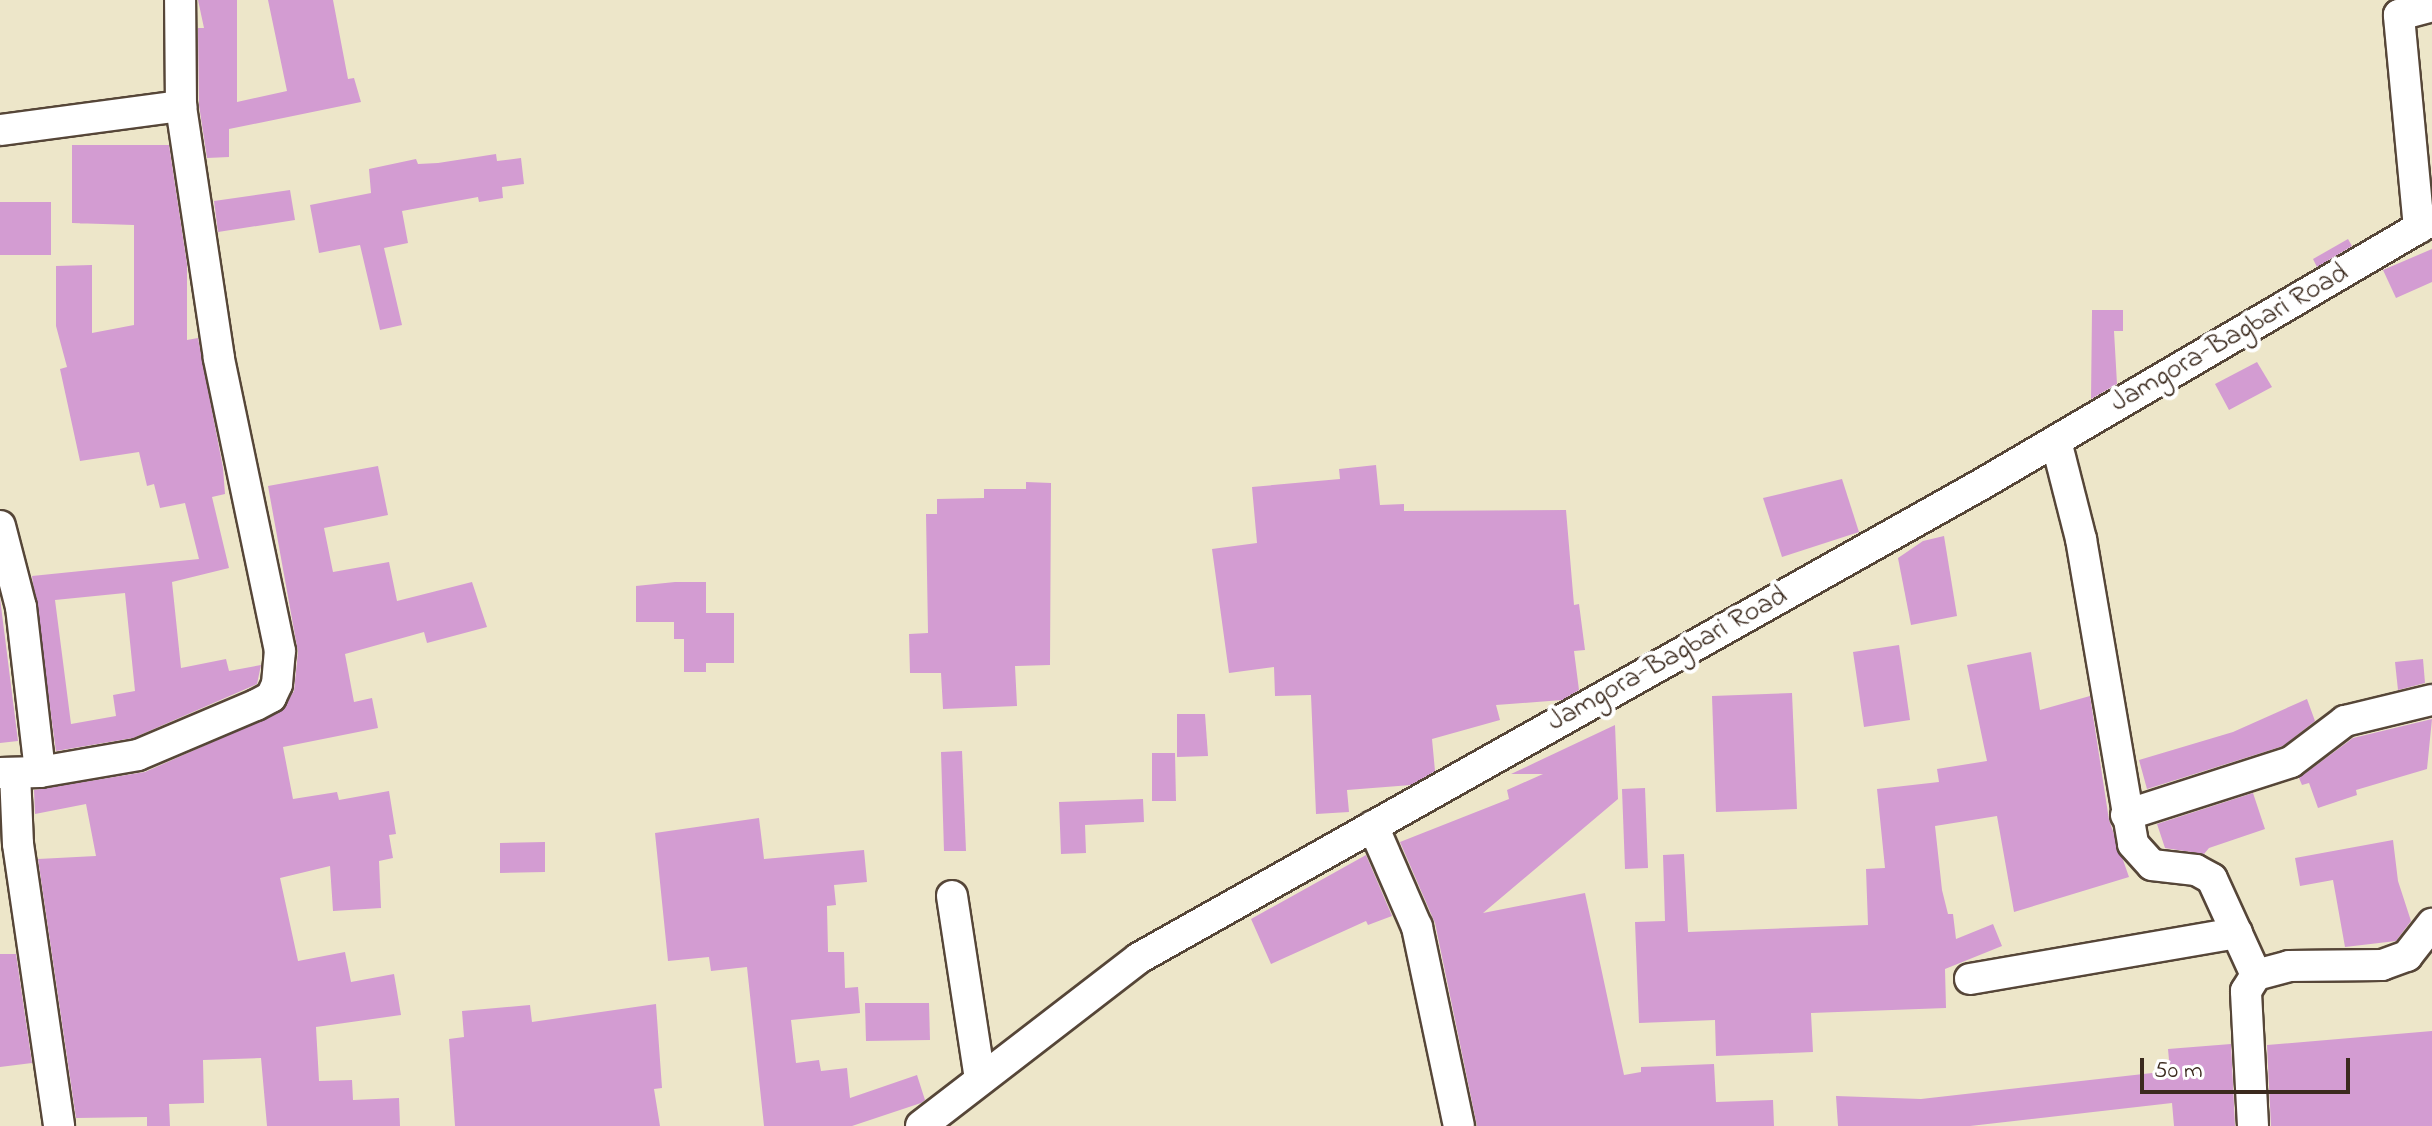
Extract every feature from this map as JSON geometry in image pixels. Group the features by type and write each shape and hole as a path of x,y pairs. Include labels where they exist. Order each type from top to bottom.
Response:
{"street":[{"path":"19,773 138,755 256,705 271,697 277,684 280,651 219,358 181,106 180,0"},
{"path":"2425,224 2399,15 2432,6"},
{"path":"0,130 181,106"},
{"name":"Jamgora-Bagbari Road","path":"921,1126 1139,958 2056,441 2425,224"},
{"path":"2056,441 2081,539 2133,844 2152,865 2196,870 2212,879 2256,975"},
{"path":"0,526 21,607 18,844 59,1126"},
{"path":"2126,815 2291,762 2345,721 2432,700"},
{"path":"1373,826 1417,927 1459,1126"},
{"path":"952,896 980,1079"},
{"path":"2253,1126 2246,991 2256,975 2289,966 2420,962 2432,924"},
{"path":"1970,979 2237,933"}],"building":[{"path":"198,0 237,0 237,102 287,91 268,0 333,0 348,79 354,78 361,102 229,129 229,157 207,158 199,105 198,28 204,28"},
{"path":"72,145 169,145 187,264 187,340 198,338 223,468 225,494 212,497 229,568 172,582 181,668 226,659 229,671 261,665 257,684 133,738 56,751 32,576 199,559 185,503 160,508 154,484 147,486 139,452 80,461 60,369 67,367 56,326 56,266 92,265 92,333 134,325 134,225 72,223","holes":["125,593 135,691 113,695 116,716 71,724 55,600"]},
{"path":"496,154 497,161 521,158 524,184 502,187 503,198 479,202 478,197 402,211 408,243 384,248 402,325 380,330 360,245 319,253 310,205 371,193 369,169 416,159 418,164 438,163"},
{"path":"290,190 295,220 218,232 214,201"},
{"path":"0,202 51,202 51,255 0,255"},
{"path":"2348,239 2352,246 2317,267 2313,259"},
{"path":"2432,249 2432,282 2396,298 2383,270"},
{"path":"2092,310 2123,310 2123,331 2114,331 2117,384 2091,399"},
{"path":"2257,362 2272,387 2229,410 2215,384"},
{"path":"1376,465 1380,505 1404,504 1404,511 1566,510 1574,605 1579,604 1585,650 1574,651 1579,690 1562,700 1496,705 1500,720 1432,739 1435,771 1411,785 1347,790 1349,812 1316,814 1311,695 1275,696 1274,667 1229,673 1212,549 1257,543 1252,487 1340,479 1339,469"},
{"path":"378,466 388,515 324,528 333,572 389,562 397,601 472,582 487,627 427,643 424,632 345,654 354,702 372,698 378,728 283,747 293,799 337,792 339,800 389,791 396,834 389,835 393,858 379,861 381,908 333,911 330,866 280,878 298,961 345,952 351,982 394,974 401,1015 316,1027 319,1081 352,1080 353,1100 399,1098 400,1126 267,1126 261,1058 203,1060 204,1103 169,1104 170,1126 147,1126 147,1117 76,1118 38,859 96,856 86,804 35,814 34,790 145,772 280,712 294,691 298,652 268,486"},
{"path":"1842,479 1859,532 1782,557 1763,498"},
{"path":"1026,482 1051,483 1050,665 1015,666 1017,706 943,709 941,673 910,673 909,634 928,633 926,514 937,514 937,499 984,498 984,489 1026,489"},
{"path":"1944,536 1957,616 1911,625 1898,558 1923,541"},
{"path":"706,582 706,613 734,613 734,663 706,663 706,672 684,672 684,639 674,639 674,622 636,622 636,586"},
{"path":"0,598 18,741 0,743"},
{"path":"1899,645 1910,720 1864,727 1853,652"},
{"path":"2031,652 2040,710 2090,696 2109,820 2129,877 2014,912 1997,816 1935,826 1942,890 1948,914 1953,914 1956,939 1993,924 2002,946 1945,969 1946,1008 1811,1013 1813,1052 1716,1056 1715,1020 1639,1023 1635,922 1665,921 1663,855 1684,854 1688,932 1868,925 1866,869 1885,868 1877,789 1939,782 1937,769 1987,761 1967,665"},
{"path":"2423,659 2425,683 2398,690 2395,662"},
{"path":"1792,693 1797,809 1716,812 1712,696"},
{"path":"2307,699 2315,721 2283,746 2147,789 2139,760 2233,732"},
{"path":"1177,714 1205,714 1208,756 1177,757"},
{"path":"2432,719 2427,769 2356,790 2357,795 2318,808 2309,783 2302,785 2299,778 2353,738"},
{"path":"1615,725 1618,799 1483,913 1585,893 1624,1075 1641,1072 1641,1067 1714,1064 1716,1102 1773,1100 1774,1126 1477,1126 1435,923 1400,842 1509,799 1507,790 1543,774 1511,774"},
{"path":"962,751 966,851 944,851 941,752"},
{"path":"1152,753 1175,753 1176,801 1152,801"},
{"path":"1645,788 1648,868 1625,869 1622,789"},
{"path":"2253,793 2265,829 2209,848 2204,854 2165,848 2157,824"},
{"path":"1143,799 1144,822 1085,825 1086,853 1061,854 1059,802"},
{"path":"759,818 764,859 864,850 867,882 834,885 836,905 827,906 828,952 844,952 845,988 858,987 860,1013 791,1020 796,1063 819,1060 821,1071 847,1068 850,1098 917,1075 925,1100 921,1103 852,1126 764,1126 747,967 711,971 709,957 668,961 655,833"},
{"path":"2393,840 2398,881 2411,921 2396,941 2345,947 2333,880 2300,886 2295,858"},
{"path":"545,842 545,872 500,873 500,843"},
{"path":"1366,855 1392,916 1368,925 1366,921 1271,964 1251,919"},
{"path":"0,954 16,954 32,1063 0,1067"},
{"path":"865,1003 929,1003 930,1040 866,1041"},
{"path":"656,1004 662,1088 654,1089 660,1126 455,1126 449,1039 464,1037 462,1011 530,1005 532,1022"},
{"path":"2432,1031 2432,1126 2271,1126 2267,1045"},
{"path":"2231,1044 2235,1126 2174,1126 2172,1103 1970,1126 1838,1126 1836,1096 1921,1099 2170,1071 2168,1049"}]}
